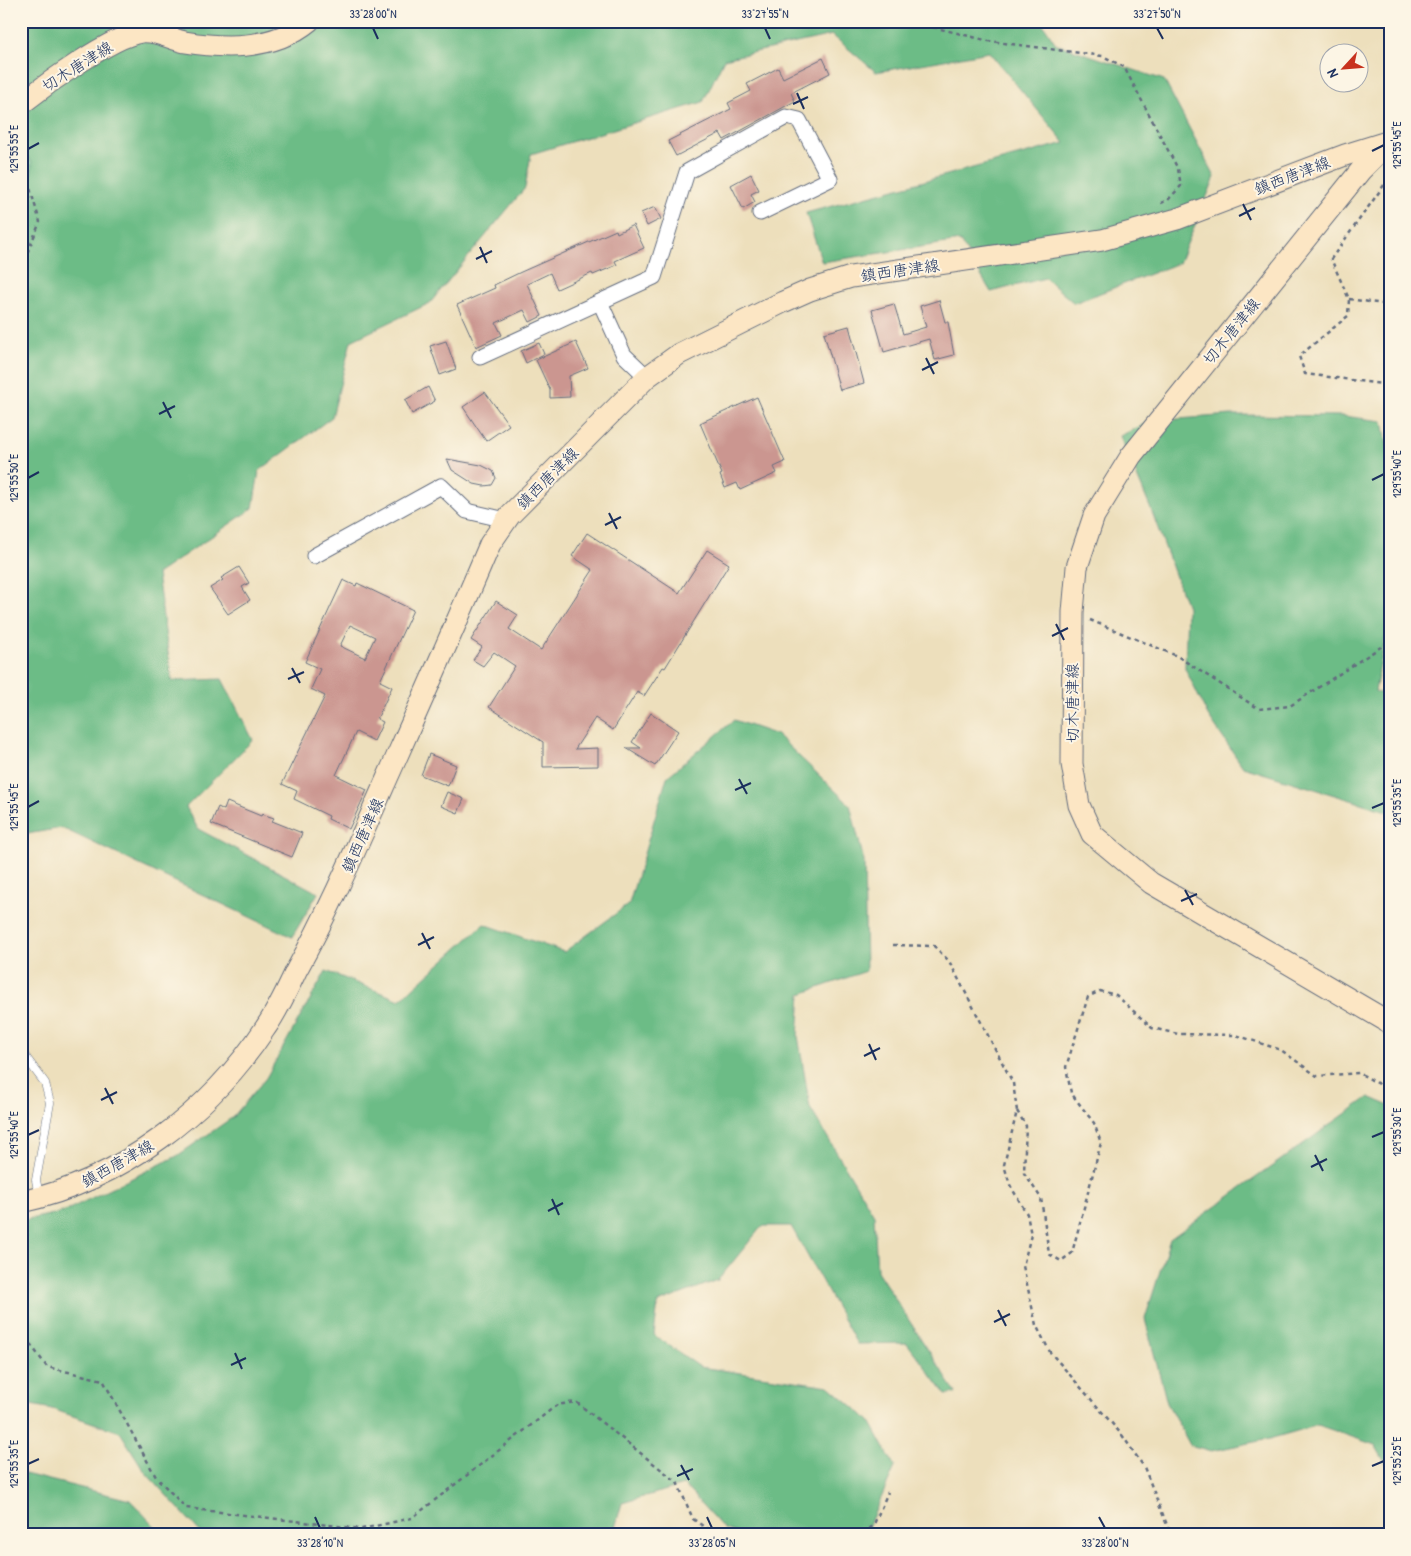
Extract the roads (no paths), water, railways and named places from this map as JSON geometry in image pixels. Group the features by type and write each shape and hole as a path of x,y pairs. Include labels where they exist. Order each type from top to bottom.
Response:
{"main road":[{"name":"切木唐津線","path":"21,104 41,88 108,46 141,32 155,33 185,42 228,46 268,42 309,21"},
{"name":"切木唐津線","path":"1390,141 1361,170 1131,456 1094,516 1078,567 1073,612 1072,764 1079,805 1092,834 1151,883 1390,1023"},
{"name":"鎮西唐津線","path":"30,1200 78,1185 122,1164 162,1138 202,1104 235,1069 267,1026 328,912 490,544 506,520 647,377 679,354 783,302 834,282 851,277 1102,240 1177,218 1345,155 1390,141"}],"street":[{"path":"480,357 654,276 687,172 786,116 799,120 830,179 760,213"},
{"path":"600,302 624,355 647,377"},
{"path":"314,556 441,486 467,511 506,520"}],"lane":[{"path":"21,1051 45,1083 50,1103 36,1180 30,1200"}]}
